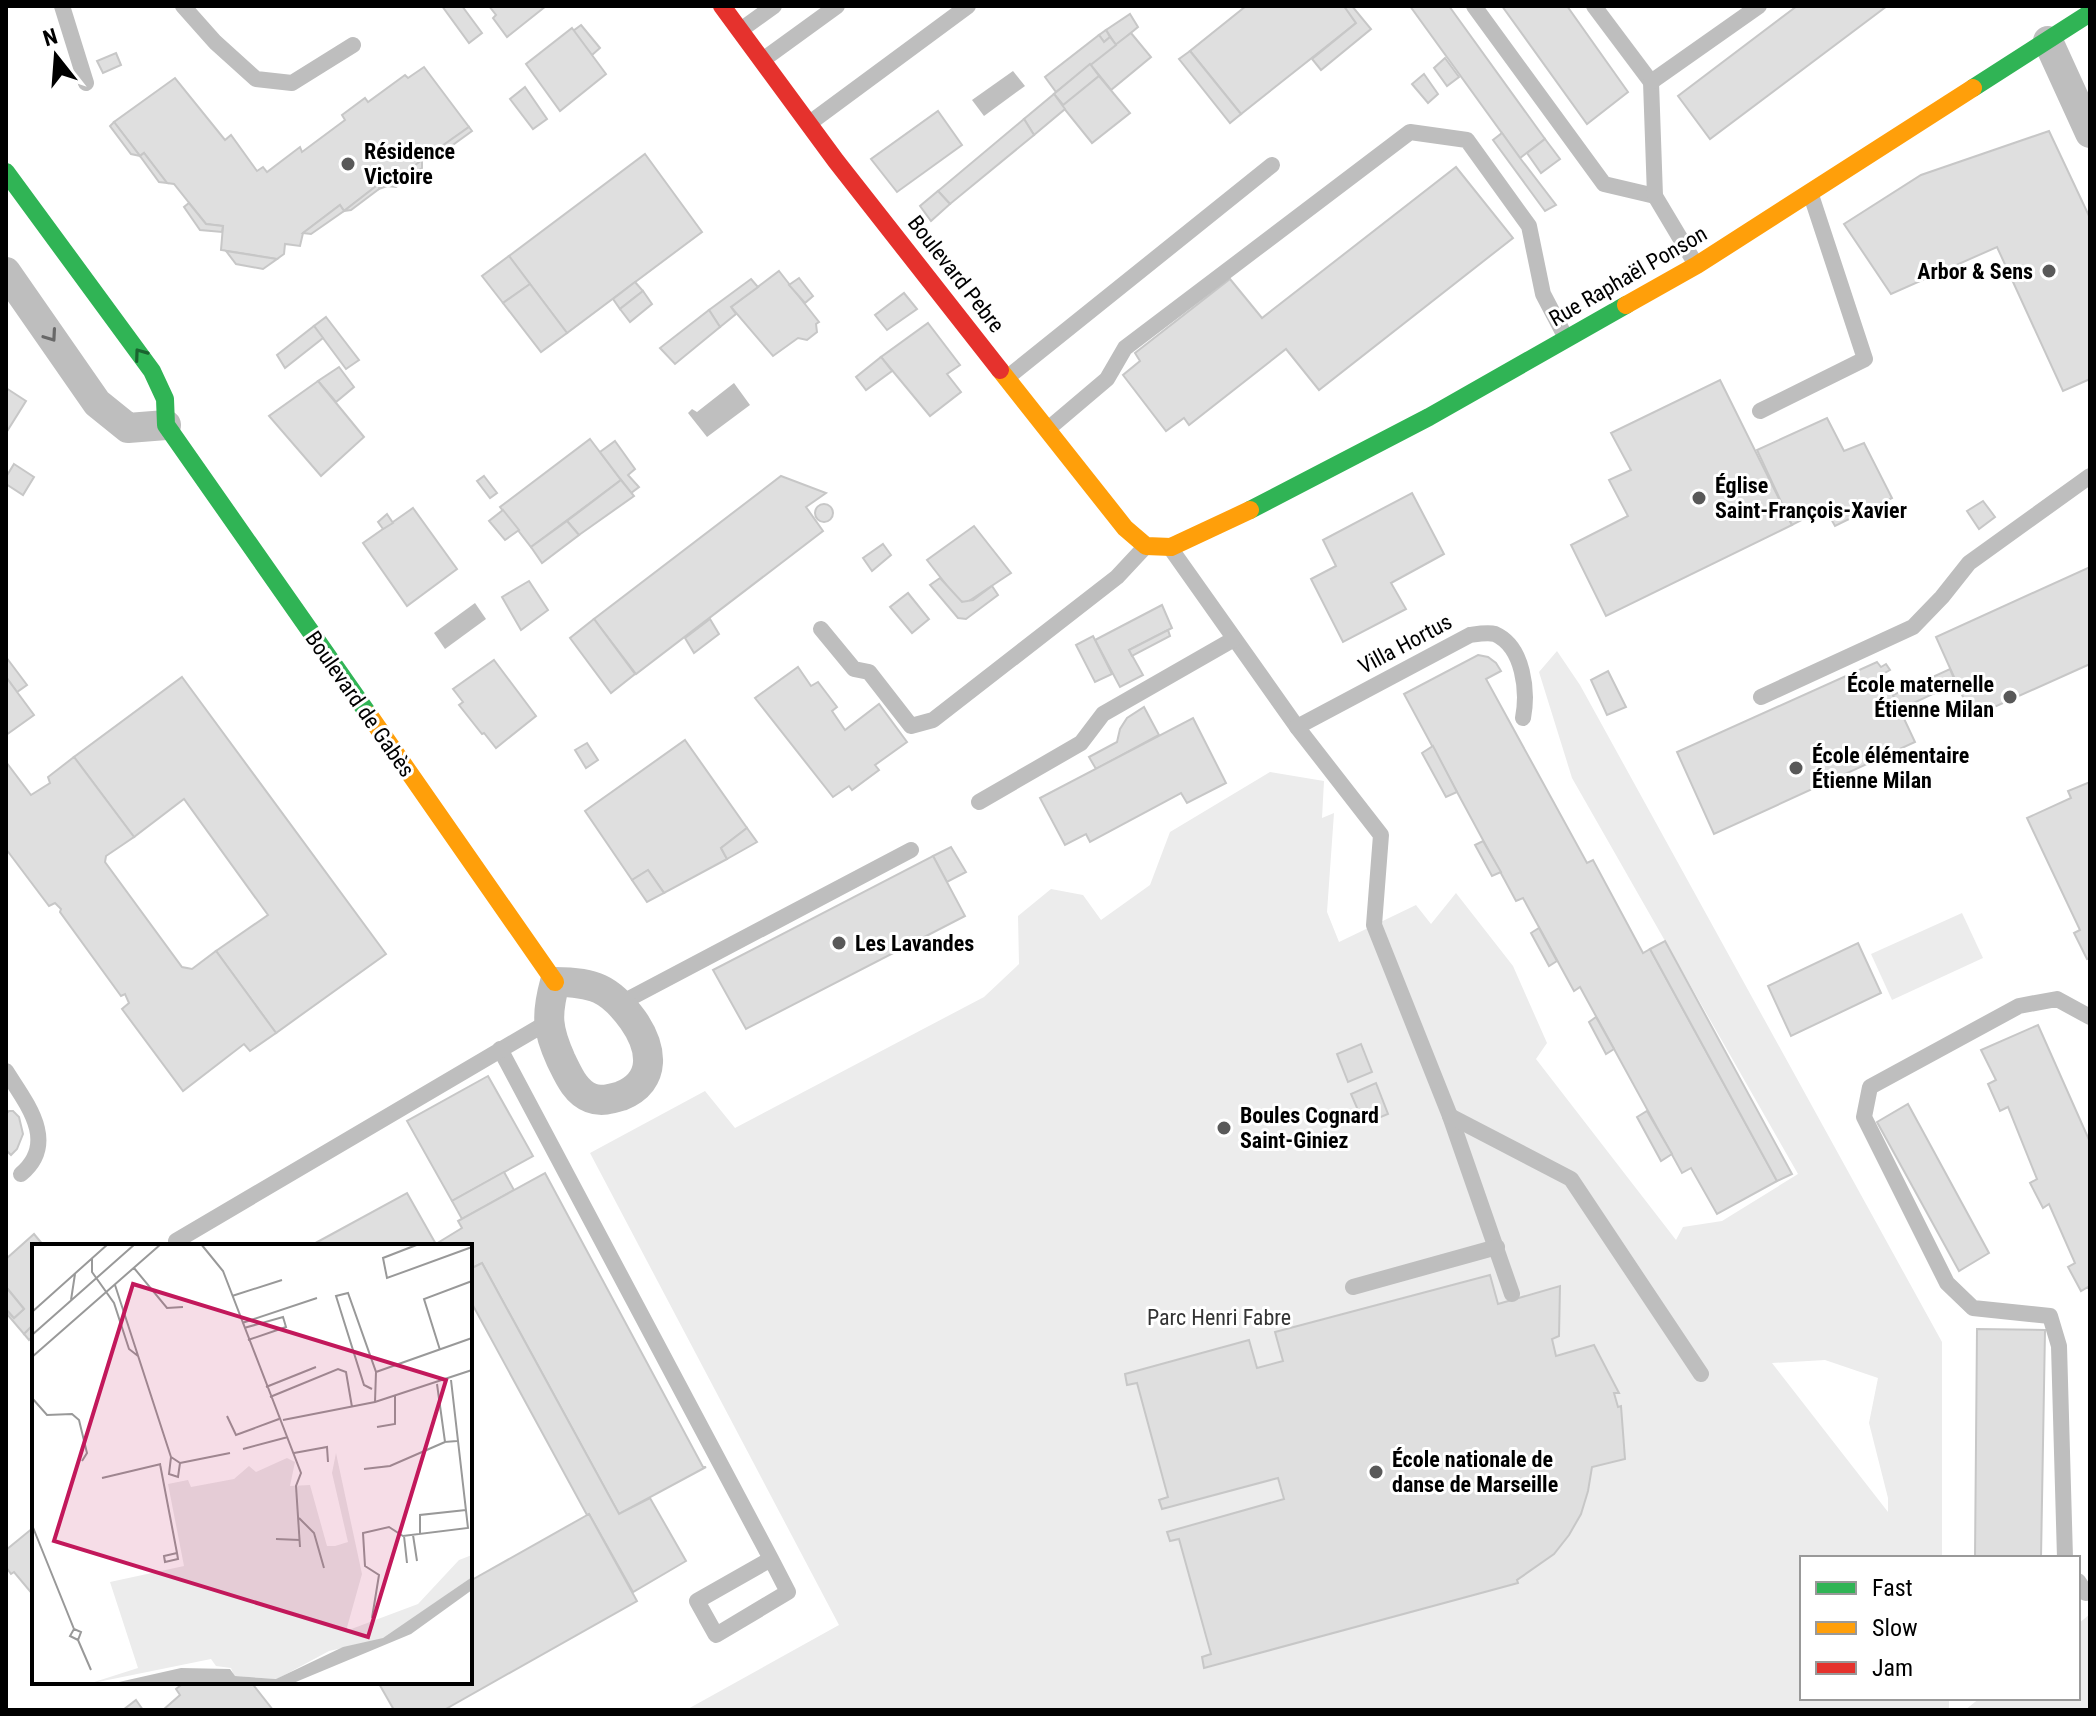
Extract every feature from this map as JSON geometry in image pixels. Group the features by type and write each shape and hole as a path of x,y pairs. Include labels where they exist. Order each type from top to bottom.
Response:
{"street":[{"name":"Boulevard Pebre","path":"722,6 846,174 1125,528 1146,546"},
{"name":"Rue Raphaël Ponson","path":"1171,547 1239,516 1429,417 1697,265 2090,13"},
{"path":"2048,41 2090,133"},
{"name":"Boulevard de Gabès","path":"6,172 152,371 165,399 166,425 555,982"},
{"path":"6,272 97,403 128,428 166,425"},
{"path":"1146,546 1171,547"},
{"path":"555,982 577,982 602,988 621,1003 642,1033 649,1050 648,1067 634,1091 610,1100 591,1098 577,1088 552,1039 547,1009 555,982"}],"lane":[{"path":"62,6 86,83"},
{"path":"183,6 215,42 256,79 292,83 353,45"},
{"path":"740,30 774,6"},
{"path":"763,60 837,6"},
{"path":"810,123 968,6"},
{"path":"1474,6 1604,184 1655,196"},
{"path":"1594,6 1651,82 1655,196 1697,265"},
{"path":"1651,82 1759,6"},
{"path":"1047,429 1107,379 1125,348 1410,132 1467,140 1529,226 1543,294 1567,339"},
{"path":"1007,378 1272,165"},
{"path":"1760,411 1865,359 1811,193"},
{"path":"1761,697 1913,627 1969,563 2090,476"},
{"path":"821,629 854,669 869,672 911,726 933,720 1117,577 1146,546"},
{"path":"1171,547 1297,727 1381,835 1374,925 1450,1116 1512,1294"},
{"name":"Villa Hortus","path":"1297,727 1470,635 1493,633 1507,643 1523,673 1527,697 1523,718"},
{"path":"979,802 1081,743 1103,714 1234,639"},
{"path":"621,1003 911,850"},
{"path":"2065,1556 2059,1346 2050,1316 1973,1308 1947,1283 1864,1117 1870,1087 2019,1006 2057,999 2090,1017"},
{"path":"176,1241 548,1022"},
{"path":"500,1049 771,1559 788,1592 716,1635 697,1601 771,1559"},
{"path":"6,1071 34,1115 40,1139 33,1164 21,1174"},
{"path":"1450,1116 1571,1179 1701,1374"},
{"path":"1353,1287 1497,1247"}],"green space":[{"name":"Parc Henri Fabre","path":"1557,651 1580,685 1942,1342 1942,1556 1800,1556 1800,1700 1949,1700 1949,1710 686,1710 839,1625 590,1153 705,1091 735,1128 984,997 1019,964 1018,916 1051,889 1083,895 1101,920 1150,885 1170,832 1270,772 1324,781 1322,818 1334,813 1327,912 1339,942 1416,905 1431,924 1456,893 1513,966 1547,1043 1536,1059 1676,1240 1683,1227 1722,1221 1798,1174 1572,778 1539,672","holes":["1825,1360 1878,1378 1869,1423 1888,1498 1888,1512 1772,1363"]},
{"path":"1962,913 1983,958 1892,1000 1871,954"},
{"path":"2090,1614 2090,1710 1965,1710 1978,1700 2080,1700 2080,1622"}],"shaded area":[{"path":"1013,71 1025,86 984,116 972,100"},
{"path":"734,383 750,405 707,437 688,413 692,409 697,412"},
{"path":"475,603 486,619 445,649 434,633"}],"building":[{"path":"442,6 462,6 482,33 469,43"},
{"path":"489,6 546,6 507,37 493,18 496,15"},
{"path":"1246,6 1344,6 1356,23 1241,114 1190,51"},
{"path":"1344,6 1352,6 1371,29 1321,70 1312,59 1356,23"},
{"path":"1410,6 1449,6 1545,139 1520,158"},
{"path":"1502,6 1567,6 1628,92 1587,124"},
{"path":"1797,6 1887,6 1710,139 1678,96"},
{"path":"1130,14 1138,27 1116,45 1106,30"},
{"path":"581,25 600,48 592,55 573,31"},
{"path":"572,28 606,74 560,111 526,64"},
{"path":"1106,30 1110,37 1104,42 1099,35"},
{"path":"1131,33 1151,57 1111,90 1090,64"},
{"path":"1099,35 1104,42 1110,37 1116,45 1056,92 1045,77"},
{"path":"1190,51 1241,114 1230,123 1179,59"},
{"path":"116,53 121,65 103,73 97,61"},
{"path":"1445,58 1459,77 1447,86 1434,68"},
{"path":"1090,64 1099,76 1064,106 1054,94"},
{"name":"Résidence Victoire","path":"424,67 469,127 387,186 379,189 380,183 344,211 340,205 303,233 300,246 285,244 284,254 277,259 221,250 223,226 206,224 174,184 167,183 144,153 140,156 114,122 175,78 225,140 231,135 257,171 263,167 267,172 300,147 302,152 345,120 342,115 365,98 368,102 405,75 408,78"},
{"path":"1424,74 1438,94 1428,103 1412,84"},
{"path":"1099,76 1130,113 1092,143 1062,106"},
{"path":"525,87 547,119 533,129 510,99"},
{"path":"1054,94 1065,109 1034,135 1024,119"},
{"path":"938,111 962,145 897,192 871,159"},
{"path":"1024,119 1034,135 950,204 938,191"},
{"path":"114,122 140,156 131,154 110,126"},
{"path":"469,127 472,131 432,160 422,160"},
{"name":"Arbor & Sens","path":"2049,131 2090,218 2090,379 2063,391 1997,247 1891,294 1844,224 1921,175"},
{"path":"1502,133 1556,205 1545,211 1493,140"},
{"path":"1545,139 1560,159 1541,173 1527,153"},
{"path":"144,153 167,183 159,182 140,156"},
{"path":"645,154 702,232 567,333 509,256"},
{"path":"422,160 422,168 396,187 387,186"},
{"path":"1456,167 1513,238 1319,390 1286,349 1189,425 1184,418 1166,431 1123,375 1140,361 1135,353 1230,279 1262,318"},
{"path":"380,183 379,189 351,210 344,211"},
{"path":"938,191 950,204 931,221 920,206"},
{"path":"189,203 206,224 223,226 222,232 200,230 184,207"},
{"path":"340,205 344,211 311,234 303,233"},
{"path":"226,251 277,259 263,269 236,264"},
{"path":"509,256 530,284 503,303 482,276"},
{"path":"779,271 819,322 816,324 817,332 807,340 798,338 773,356 731,307"},
{"path":"799,278 813,296 805,303 789,285"},
{"path":"751,279 758,287 731,307 736,314 720,327 709,310"},
{"path":"635,282 643,291 620,309 613,299"},
{"path":"530,284 567,333 541,352 503,303"},
{"path":"643,291 652,304 630,322 620,309"},
{"path":"904,293 917,309 887,330 875,315"},
{"path":"709,310 720,327 675,364 660,348"},
{"path":"326,317 359,360 346,369 314,326"},
{"path":"928,323 960,365 947,374 961,392 930,416 881,357"},
{"path":"314,326 323,338 285,368 277,355"},
{"path":"881,357 892,371 866,390 856,377"},
{"path":"339,367 354,387 336,402 318,381"},
{"name":"Église Saint-François-Xavier","path":"1720,380 1792,525 1606,616 1571,545 1628,516 1609,480 1631,470 1611,433"},
{"path":"318,381 364,437 321,476 269,416"},
{"path":"6,388 26,401 6,433"},
{"path":"1827,418 1844,451 1864,443 1892,498 1835,526 1825,508 1792,525 1757,450"},
{"path":"590,439 621,480 531,547 500,507"},
{"path":"615,441 635,469 628,475 639,487 631,493 600,452"},
{"path":"14,464 34,477 23,495 6,484 6,477"},
{"path":"484,476 497,493 490,498 477,481"},
{"path":"781,476 826,493 806,507 823,531 636,674 594,619"},
{"path":"621,480 634,496 579,535 567,521"},
{"path":"1412,493 1444,554 1391,583 1406,609 1343,642 1311,579 1336,566 1323,540"},
{"path":"1983,501 1995,517 1979,529 1967,511"},
{"path":"824,504 833,513 824,522 815,513"},
{"path":"413,508 457,569 407,606 363,543"},
{"path":"503,510 519,530 505,540 489,521"},
{"path":"387,514 393,523 383,529 378,522"},
{"path":"567,521 579,535 542,563 531,547"},
{"path":"974,526 1011,573 966,603 958,600 927,560"},
{"path":"883,544 891,555 872,571 863,558"},
{"path":"2090,567 2090,664 1972,717 1936,637"},
{"path":"940,578 962,602 973,600 992,586 998,595 966,619 958,618 930,585"},
{"path":"529,581 548,610 521,630 502,597"},
{"path":"908,593 929,619 912,633 890,607"},
{"path":"1162,605 1172,628 1129,650 1143,675 1120,687 1095,640"},
{"path":"594,619 635,674 611,693 570,638"},
{"path":"710,619 719,634 694,653 685,638"},
{"path":"1168,630 1170,636 1132,656 1129,650"},
{"path":"1093,636 1112,674 1095,682 1076,645"},
{"path":"1478,655 1488,657 1501,671 1486,679 1587,863 1593,860 1643,953 1650,949 1777,1181 1717,1214 1691,1168 1682,1173 1580,987 1574,991 1523,898 1516,901 1404,694"},
{"path":"6,657 27,685 17,692 6,677"},
{"path":"494,660 536,716 496,748 459,705 463,702 453,689"},
{"path":"1877,662 1881,667 1886,664 1890,670 1883,674 1915,742 1714,834 1677,752"},
{"path":"798,667 811,686 818,682 837,707 832,711 845,730 879,704 907,742 875,765 879,770 852,790 849,786 833,797 755,698"},
{"path":"1950,669 1956,683 1899,710 1893,695"},
{"path":"1608,671 1626,707 1607,715 1591,680"},
{"path":"6,677 34,715 6,735"},
{"path":"182,677 386,954 276,1033 216,951 268,915 184,799 134,837 74,757"},
{"path":"1144,707 1159,735 1096,769 1089,757 1117,742 1127,718"},
{"path":"1193,718 1226,783 1187,803 1181,793 1090,842 1086,834 1065,845 1040,798"},
{"path":"685,740 747,828 721,848 727,859 664,893 648,870 632,880 585,811"},
{"path":"587,743 598,760 586,768 575,750"},
{"path":"1433,746 1457,792 1446,797 1422,753"},
{"path":"74,757 134,837 106,856 105,862 182,967 192,969 216,951 276,1033 250,1051 244,1044 183,1091 122,1009 129,1003 125,994 121,996 60,912 61,909 55,903 49,906 6,849 6,762 31,795 50,783 48,777"},
{"path":"2090,782 2090,958 2087,959 2074,933 2080,930 2027,818 2071,798 2068,791"},
{"path":"747,828 757,842 727,859 721,848"},
{"path":"1483,841 1501,872 1492,876 1475,845"},
{"path":"951,847 966,872 947,882 933,856"},
{"name":"Les Lavandes","path":"933,856 965,916 746,1029 713,970"},
{"path":"648,870 664,893 647,902 632,880"},
{"path":"1539,928 1557,961 1549,966 1531,933"},
{"path":"1665,941 1792,1174 1777,1181 1650,949"},
{"path":"1858,943 1881,993 1791,1036 1768,986"},
{"path":"1596,1017 1614,1049 1606,1054 1589,1022"},
{"path":"2038,1025 2090,1142 2090,1292 2088,1287 2081,1291 2068,1267 2075,1263 2049,1204 2043,1208 2030,1183 2037,1179 2008,1107 2000,1111 1988,1084 1996,1080 1981,1050"},
{"path":"1361,1044 1372,1072 1348,1082 1337,1054"},
{"path":"488,1076 533,1156 452,1201 407,1121"},
{"path":"1376,1083 1388,1114 1364,1124 1351,1094"},
{"path":"1908,1104 1989,1253 1959,1271 1877,1122"},
{"path":"9,1111 19,1117 23,1134 11,1155 6,1150 6,1114"},
{"path":"1647,1111 1672,1154 1661,1161 1637,1117"},
{"path":"504,1172 514,1190 462,1219 452,1201"},
{"path":"545,1173 703,1467 706,1467 619,1514 482,1263 472,1268 472,1244 436,1244 462,1228 458,1221"},
{"path":"407,1193 436,1244 314,1244"},
{"path":"34,1234 42,1244 32,1244 32,1326 24,1334 6,1313 6,1309 14,1318 24,1309 6,1287 6,1259"},
{"path":"482,1263 619,1514 650,1498 686,1561 633,1592 587,1515 472,1304 472,1268"},
{"name":"École nationale de danse de Marseille","path":"1490,1275 1498,1304 1560,1286 1559,1336 1552,1339 1556,1356 1594,1345 1619,1393 1614,1393 1618,1407 1621,1406 1625,1459 1592,1467 1581,1514 1569,1535 1554,1554 1517,1580 1518,1583 1204,1668 1202,1657 1211,1654 1179,1539 1170,1541 1167,1532 1284,1499 1278,1478 1162,1509 1159,1500 1168,1497 1137,1383 1127,1385 1125,1374 1249,1340 1257,1368 1283,1361 1275,1332"},
{"path":"6,1287 24,1309 14,1318 6,1309"},
{"path":"32,1326 29,1340 24,1334"},
{"path":"1977,1329 2045,1330 2041,1556 1975,1556"},
{"path":"589,1514 637,1601 444,1710 394,1710 379,1684 472,1684 472,1580"},
{"path":"32,1529 32,1594 6,1567 6,1550"},
{"path":"182,1684 253,1684 273,1710 163,1710 180,1695 176,1689"},
{"path":"136,1700 143,1710 123,1710"}],"traffic: fast":[{"path":"1973,88 2090,13"},
{"path":"6,172 152,371 165,399 166,425 369,715"},
{"path":"1250,510 1429,417 1626,305"}],"traffic: slow":[{"path":"1626,305 1697,265 1973,88"},
{"path":"1000,370 1125,528 1146,546 1171,547 1250,510"},
{"path":"369,715 555,982"}],"traffic: jam":[{"path":"722,6 836,161 1000,370"}],"place":[{"name":"Résidence Victoire","path":"348,164"},
{"name":"Arbor & Sens","path":"2049,271"},
{"name":"Église Saint-François-Xavier","path":"1699,498"},
{"name":"École maternelle Étienne Milan","path":"2010,697"},
{"name":"École élémentaire Étienne Milan","path":"1796,768"},
{"name":"Les Lavandes","path":"839,943"},
{"name":"Boules Cognard Saint-Giniez","path":"1224,1128"},
{"name":"École nationale de danse de Marseille","path":"1376,1472"}]}
